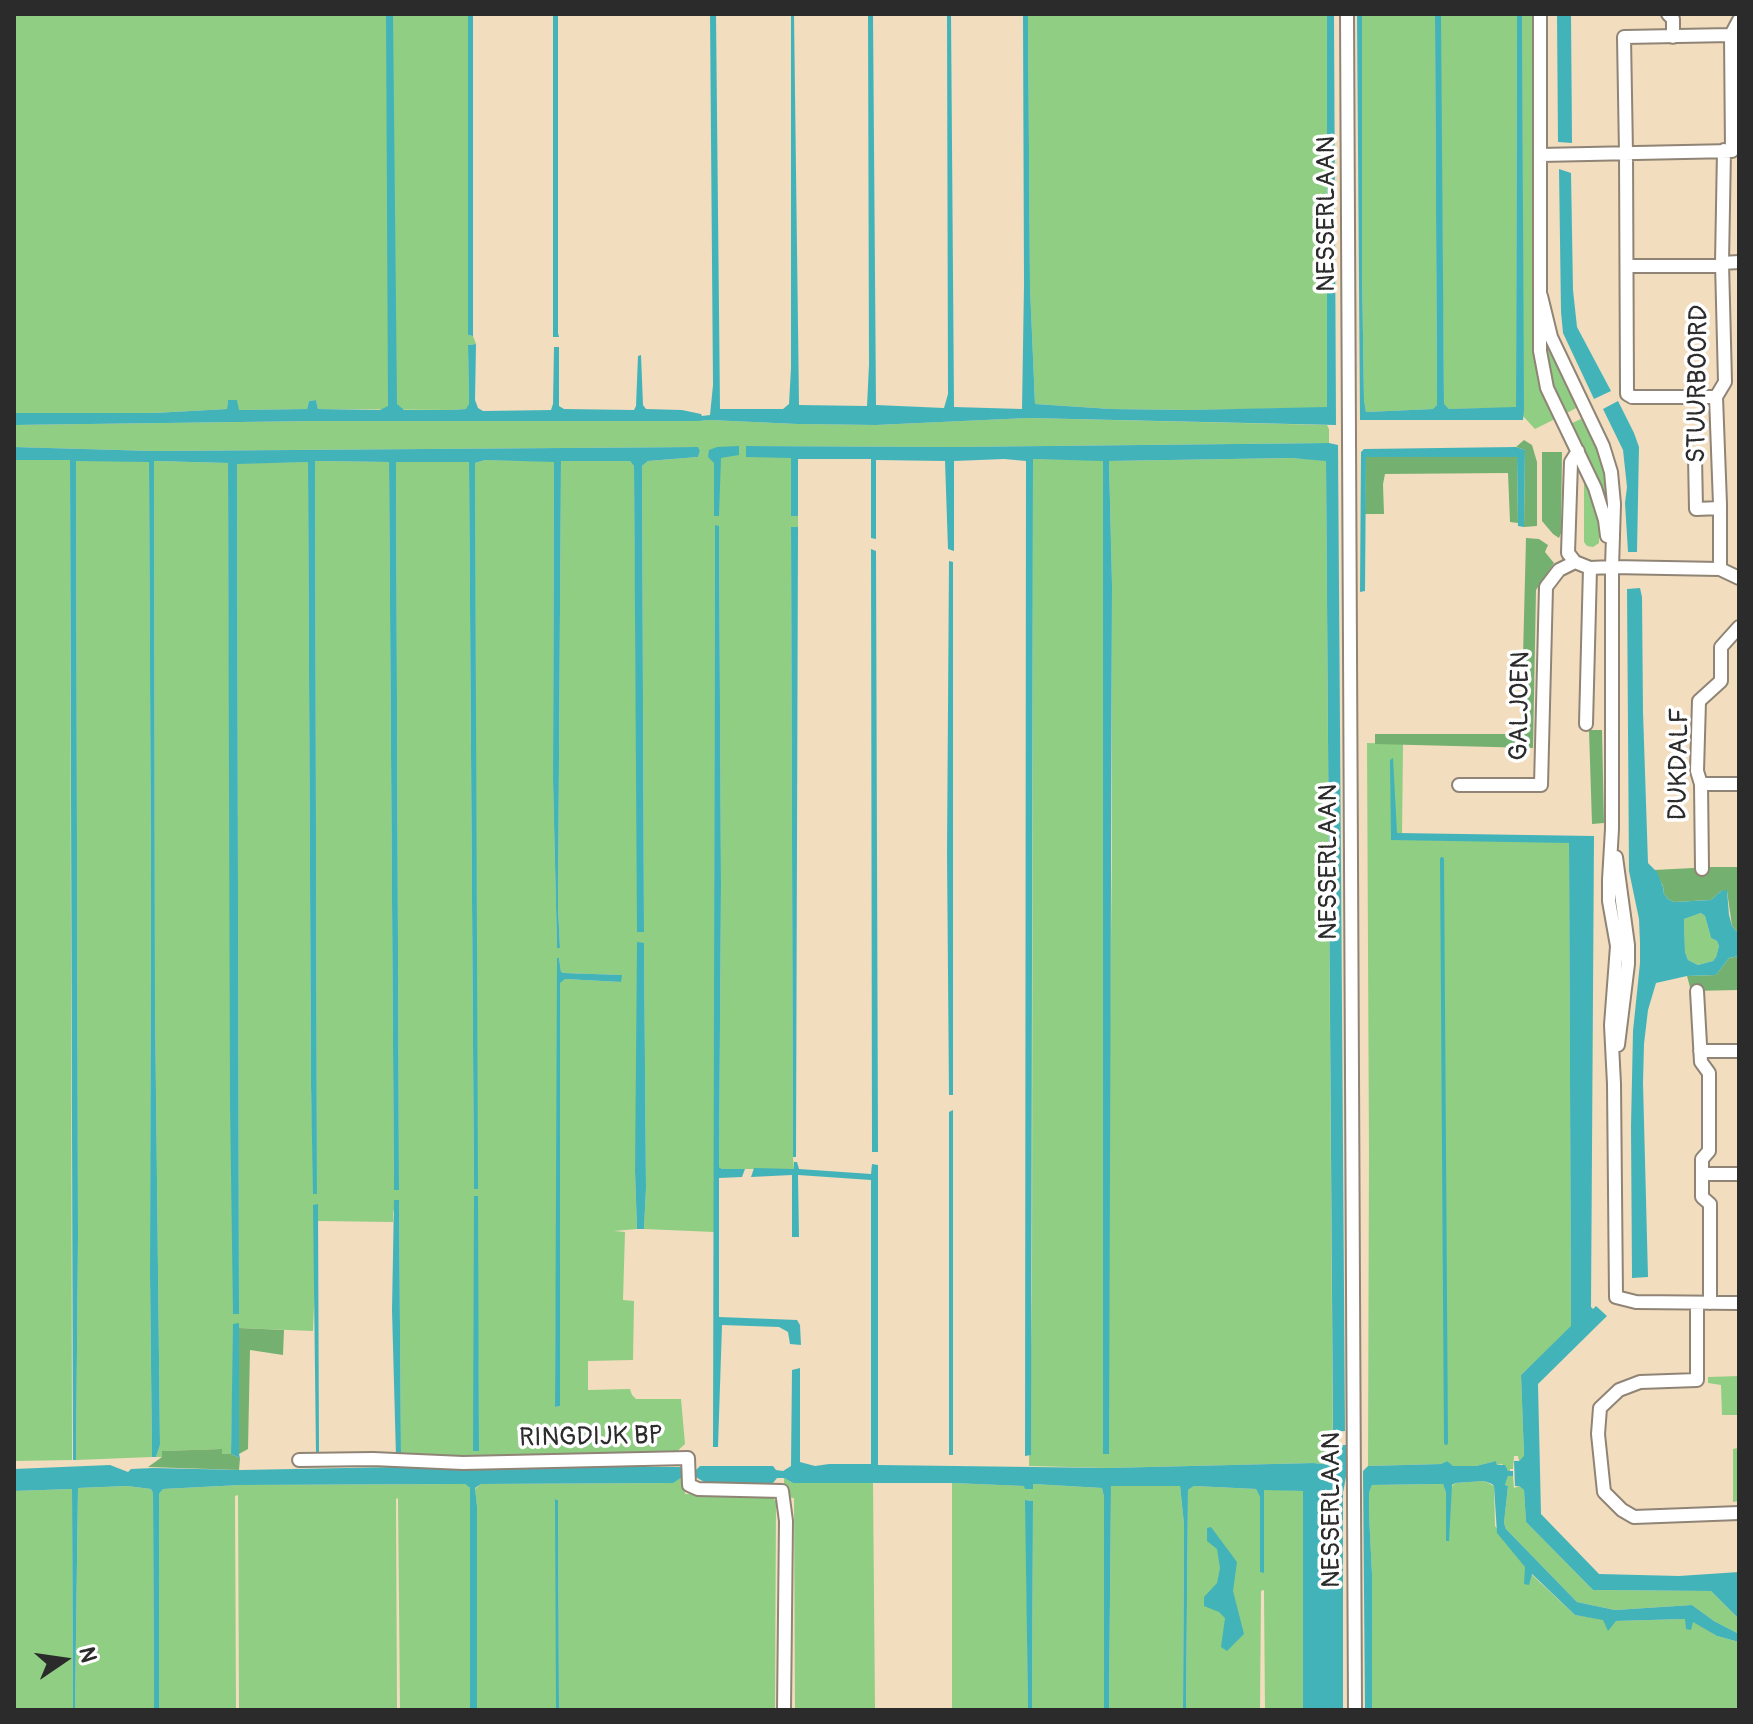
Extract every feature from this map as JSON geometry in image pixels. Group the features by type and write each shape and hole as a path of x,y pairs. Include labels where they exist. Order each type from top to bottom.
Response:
{"street":[{"name":"NESSERLAAN","path":"1347,14 1355,1710"},
{"path":"1540,14 1540,351 1547,388 1595,488 1605,520 1612,567"},
{"path":"1668,14 1673,19 1673,37"},
{"path":"1716,397 1632,397 1627,394 1624,37 1731,35 1739,20"},
{"name":"STUURBOORD","path":"1695,456 1696,509 1720,506 1716,397 1725,382 1722,264 1736,114 1731,35"},
{"path":"1540,155 1731,151"},
{"path":"1627,266 1739,262"},
{"path":"1541,296 1551,337 1603,446 1611,472 1614,504 1612,829 1628,945 1614,1084 1616,1297 1636,1302 1739,1303"},
{"path":"1725,382 1739,382"},
{"path":"1578,451 1571,462 1568,553 1575,562 1590,568 1720,569 1739,578"},
{"path":"1720,506 1720,569"},
{"name":"GALJOEN","path":"1459,785 1541,785 1546,587 1559,570 1575,562"},
{"path":"1586,724 1590,568"},
{"name":"DUKDALF","path":"1702,869 1701,784 1697,771 1699,701 1721,681 1721,647 1739,627"},
{"path":"1701,784 1739,784"},
{"path":"1697,991 1701,1062 1709,1073 1709,1151 1702,1159 1702,1197 1710,1204 1697,1380 1640,1382 1619,1390 1600,1408 1598,1434 1604,1492 1634,1517 1739,1513"},
{"path":"1700,1051 1739,1051"},
{"path":"1702,1174 1739,1174"},
{"name":"RINGDIJK BP","path":"299,1460 463,1463 688,1458 689,1485 698,1489 782,1491 786,1521 784,1710"}],"green space":[{"path":"14,14 468,14 468,335 473,336 476,344 468,345 467,409 318,409 316,400 309,401 307,409 238,410 237,401 228,400 227,409 154,413 14,413"},
{"path":"1028,14 1327,14 1327,408 1111,409 1035,404 1030,287"},
{"path":"1362,14 1517,14 1516,408 1449,409 1444,405 1440,15 1435,16 1437,405 1434,409 1366,412 1362,272"},
{"path":"1522,14 1532,14 1537,371 1555,419 1535,429 1523,416"},
{"path":"1544,341 1578,407 1565,414 1551,386"},
{"path":"1027,418 1327,425 1329,443 747,446 747,457 791,457 791,515 798,516 798,527 791,528 794,1169 719,1167 719,527 715,526 714,1232 644,1229 644,942 635,1172 637,1229 614,1231 625,1232 623,1300 634,1301 633,1360 588,1361 588,1390 630,1389 636,1399 681,1399 685,1444 674,1454 474,1459 401,1455 399,1201 393,1212 393,1222 318,1221 318,1205 313,1331 239,1328 239,1324 234,1324 231,1454 222,1454 221,1449 163,1451 162,1457 156,1457 160,1445 154,461 228,463 230,859 239,1314 237,463 308,462 311,1085 314,1194 317,1194 315,461 389,462 394,1190 399,1189 396,461 469,461 474,1188 477,1189 475,463 485,460 554,461 553,780 557,947 560,948 561,460 630,461 634,466 638,932 644,926 642,466 648,461 698,457 700,451 697,447 154,451 14,447 14,425 709,420 876,425","holes":["559,958 561,972 621,975 621,982 565,979 560,982 560,1406 555,1407","477,1196 479,1451 474,1451 474,1197"]},
{"path":"1583,418 1603,457 1607,502 1570,424"},
{"path":"1524,440 1532,445 1537,462 1537,526 1524,527 1525,450 1516,447"},
{"path":"1542,452 1562,452 1559,538 1542,521"},
{"path":"1366,457 1517,457 1518,523 1510,522 1508,473 1385,474 1384,514 1365,514"},
{"path":"1033,459 1103,460 1103,1453 1108,1454 1112,855 1109,461 1326,460 1333,1465 1029,1466"},
{"path":"14,460 70,460 72,1460 14,1461"},
{"path":"76,461 149,461 152,1457 76,1460 78,1238"},
{"path":"1584,481 1594,501 1599,527 1599,543 1593,547 1584,542"},
{"path":"1526,538 1539,539 1548,545 1545,552 1554,563 1536,590 1533,748 1375,744 1375,734 1521,734"},
{"path":"1589,730 1602,730 1604,823 1592,824"},
{"path":"1367,743 1403,744 1402,838 1569,842 1571,1327 1521,1375 1524,1457 1519,1461 1518,1456 1514,1456 1510,1471 1502,1464 1497,1465 1496,1461 1476,1466 1452,1466 1447,1461 1441,1464 1368,1466"},
{"path":"1739,867 1739,934 1732,926 1727,891 1721,891 1711,900 1674,902 1664,894 1654,870"},
{"path":"1701,913 1705,916 1711,938 1719,946 1713,961 1698,965 1688,960 1685,952 1684,919"},
{"path":"1739,956 1739,990 1691,991 1687,976 1716,975 1729,958"},
{"path":"239,1328 284,1330 283,1355 250,1350 248,1449 239,1454"},
{"path":"1739,1376 1739,1501 1733,1502 1733,1449 1738,1448 1737,1415 1722,1415 1721,1385 1708,1383 1708,1377"},
{"path":"222,1449 222,1454 240,1458 239,1470 148,1467 162,1457 162,1451"},
{"path":"684,1476 685,1494 772,1496 776,1502 775,1710 559,1710 556,1499 556,1710 477,1710 475,1489 481,1484 672,1483"},
{"path":"1508,1476 1513,1476 1514,1488 1519,1486 1524,1490 1526,1522 1593,1590 1711,1591 1739,1619 1739,1634 1692,1605 1615,1610 1577,1602 1506,1529 1508,1486 1505,1485"},
{"path":"784,1478 793,1483 873,1483 875,1710 795,1710 794,1498 784,1497"},
{"path":"1484,1481 1494,1486 1495,1526 1531,1574 1575,1615 1616,1621 1685,1619 1717,1636 1739,1642 1739,1710 1372,1710 1369,1493 1372,1485 1443,1484 1446,1493 1455,1483"},
{"path":"952,1483 1025,1488 1033,1484 1102,1488 1104,1710 1032,1710 1033,1501 1026,1500 1028,1710 952,1710"},
{"path":"465,1484 470,1488 470,1710 400,1710 398,1498 397,1710 239,1710 238,1495 235,1496 236,1710 159,1710 159,1494 163,1489 241,1485"},
{"path":"127,1486 151,1489 153,1493 154,1710 75,1710 78,1488"},
{"path":"1111,1486 1180,1486 1184,1524 1183,1710 1109,1710"},
{"path":"1194,1486 1256,1489 1260,1497 1263,1573 1264,1489 1303,1491 1303,1710 1265,1710 1264,1590 1261,1591 1260,1710 1186,1710 1188,1490"},
{"path":"72,1489 73,1710 14,1710 14,1491"}],"water":[{"path":"386,14 393,14 397,404 404,410 466,409 469,404 468,345 476,344 475,400 478,408 483,411 551,410 554,347 559,347 559,406 564,409 634,410 638,356 641,355 643,405 646,409 682,410 702,416 710,415 713,385 710,14 716,14 720,409 783,409 789,404 791,14 794,14 799,405 867,406 868,14 873,14 876,405 944,408 948,394 947,14 951,14 954,407 1022,409 1023,14 1028,14 1030,287 1035,404 1189,410 1327,407 1327,14 1334,14 1336,425 1028,418 876,425 709,420 14,425 14,413 154,413 227,409 228,400 237,400 239,410 307,409 309,401 316,400 318,409 380,410 388,406"},
{"path":"468,14 473,14 473,336 468,335"},
{"path":"553,14 558,14 559,337 553,337"},
{"path":"1357,14 1362,14 1362,272 1366,412 1433,409 1437,405 1435,16 1441,15 1444,404 1449,409 1516,407 1517,14 1522,14 1523,420 1360,420"},
{"path":"1557,14 1571,14 1572,143 1558,142"},
{"path":"1559,169 1571,173 1573,290 1577,327 1611,391 1594,399 1563,333"},
{"path":"1618,401 1639,447 1637,552 1628,552 1623,450 1603,409"},
{"path":"1338,445 1345,1431 1333,1432 1326,461 1291,458 1109,461 1112,584 1109,1454 1103,1454 1103,461 1033,459 1031,1455 1025,1456 1026,461 954,461 954,551 948,549 945,461 876,460 876,539 871,538 871,459 798,459 798,516 791,516 791,458 746,457 746,446"},
{"path":"739,446 739,455 721,458 719,516 714,516 714,463 708,457 709,450"},
{"path":"14,447 154,451 698,447 700,451 698,457 648,461 642,466 644,932 637,932 634,466 630,461 561,461 560,948 557,948 553,780 554,462 485,460 475,463 478,1189 474,1189 469,462 396,462 399,1190 394,1190 389,462 315,461 317,1194 313,1194 311,1085 308,462 237,464 239,1314 233,1314 230,1103 228,463 154,461 160,1445 156,1457 152,1457 150,1275 149,462 76,461 78,1238 76,1460 73,1460 70,460 14,460"},
{"path":"1516,447 1525,450 1524,527 1518,526 1517,457 1366,457 1365,591 1360,592 1361,452 1364,449"},
{"path":"715,525 719,526 719,1167 745,1169 742,1177 719,1178 719,1317 797,1320 801,1345 790,1344 788,1332 779,1327 722,1325 718,1447 713,1447"},
{"path":"791,527 798,527 796,1157 793,1157"},
{"path":"871,549 876,551 878,1152 872,1152"},
{"path":"949,561 953,562 953,1095 949,1095 947,853"},
{"path":"1640,588 1642,597 1648,863 1657,872 1664,894 1674,902 1711,900 1727,890 1732,926 1739,934 1739,956 1729,958 1716,975 1687,976 1656,983 1648,1010 1644,1044 1648,1277 1632,1278 1633,1031 1640,943 1639,919 1629,871 1627,589","holes":["1701,913 1705,916 1711,938 1719,946 1713,961 1698,965 1688,960 1685,952 1684,919"]},
{"path":"1393,758 1397,833 1594,836 1591,1307 1596,1306 1607,1316 1538,1384 1541,1514 1599,1574 1679,1576 1739,1572 1739,1619 1711,1591 1593,1590 1526,1522 1524,1490 1515,1486 1514,1461 1524,1456 1521,1375 1571,1326 1569,843 1391,840 1390,760"},
{"path":"637,942 644,943 644,1229 637,1229 635,1172"},
{"path":"557,958 564,973 622,975 621,982 565,979 560,983 560,1406 555,1407"},
{"path":"953,1110 953,1455 949,1455 949,1112"},
{"path":"794,1162 797,1162 799,1169 871,1174 872,1164 878,1165 878,1465 1109,1468 1332,1465 1333,1445 1346,1445 1347,1471 1343,1493 1343,1710 1303,1710 1303,1491 1264,1490 1264,1573 1260,1572 1260,1497 1256,1489 1194,1486 1188,1490 1186,1710 1183,1710 1184,1524 1180,1486 1111,1486 1109,1710 1104,1710 1102,1488 1033,1484 1033,1489 1025,1489 1024,1486 952,1483 793,1483 784,1478 777,1478 773,1483 706,1483 694,1476 700,1466 773,1466 783,1471 791,1466 792,1370 800,1368 800,1462 815,1466 871,1464 871,1180 798,1175 799,1237 792,1237 792,1175 751,1177 754,1168 794,1169"},
{"path":"474,1196 478,1196 479,1451 473,1451"},
{"path":"394,1200 399,1200 401,1455 396,1457 392,1310"},
{"path":"318,1204 319,1454 316,1454 313,1205"},
{"path":"239,1323 240,1458 231,1454 233,1324"},
{"path":"1447,1461 1453,1466 1476,1466 1496,1461 1497,1465 1505,1465 1508,1471 1513,1471 1513,1476 1508,1476 1505,1485 1508,1486 1506,1529 1577,1602 1615,1610 1692,1605 1739,1634 1739,1642 1717,1636 1693,1622 1691,1630 1686,1629 1685,1619 1616,1621 1608,1631 1603,1620 1575,1615 1532,1574 1529,1585 1524,1584 1525,1567 1497,1533 1492,1484 1484,1481 1452,1485 1449,1541 1446,1541 1446,1493 1443,1484 1372,1485 1369,1514 1372,1710 1365,1710 1363,1471 1368,1466 1441,1464"},
{"path":"110,1465 128,1472 131,1469 153,1468 680,1467 684,1470 684,1476 673,1483 481,1484 475,1488 477,1710 470,1710 470,1488 465,1484 241,1485 163,1489 159,1494 159,1710 154,1710 153,1493 151,1489 127,1486 78,1488 73,1710 72,1489 14,1491 14,1469"},
{"path":"555,1499 558,1500 559,1710 556,1710"},
{"path":"1025,1500 1033,1501 1032,1710 1028,1710"},
{"path":"1211,1527 1237,1562 1233,1591 1244,1634 1227,1651 1221,1647 1225,1618 1204,1606 1204,1597 1217,1583 1220,1568 1217,1549 1207,1541 1207,1528"}],"waterway":[{"path":"1442,859 1446,1443"}]}
